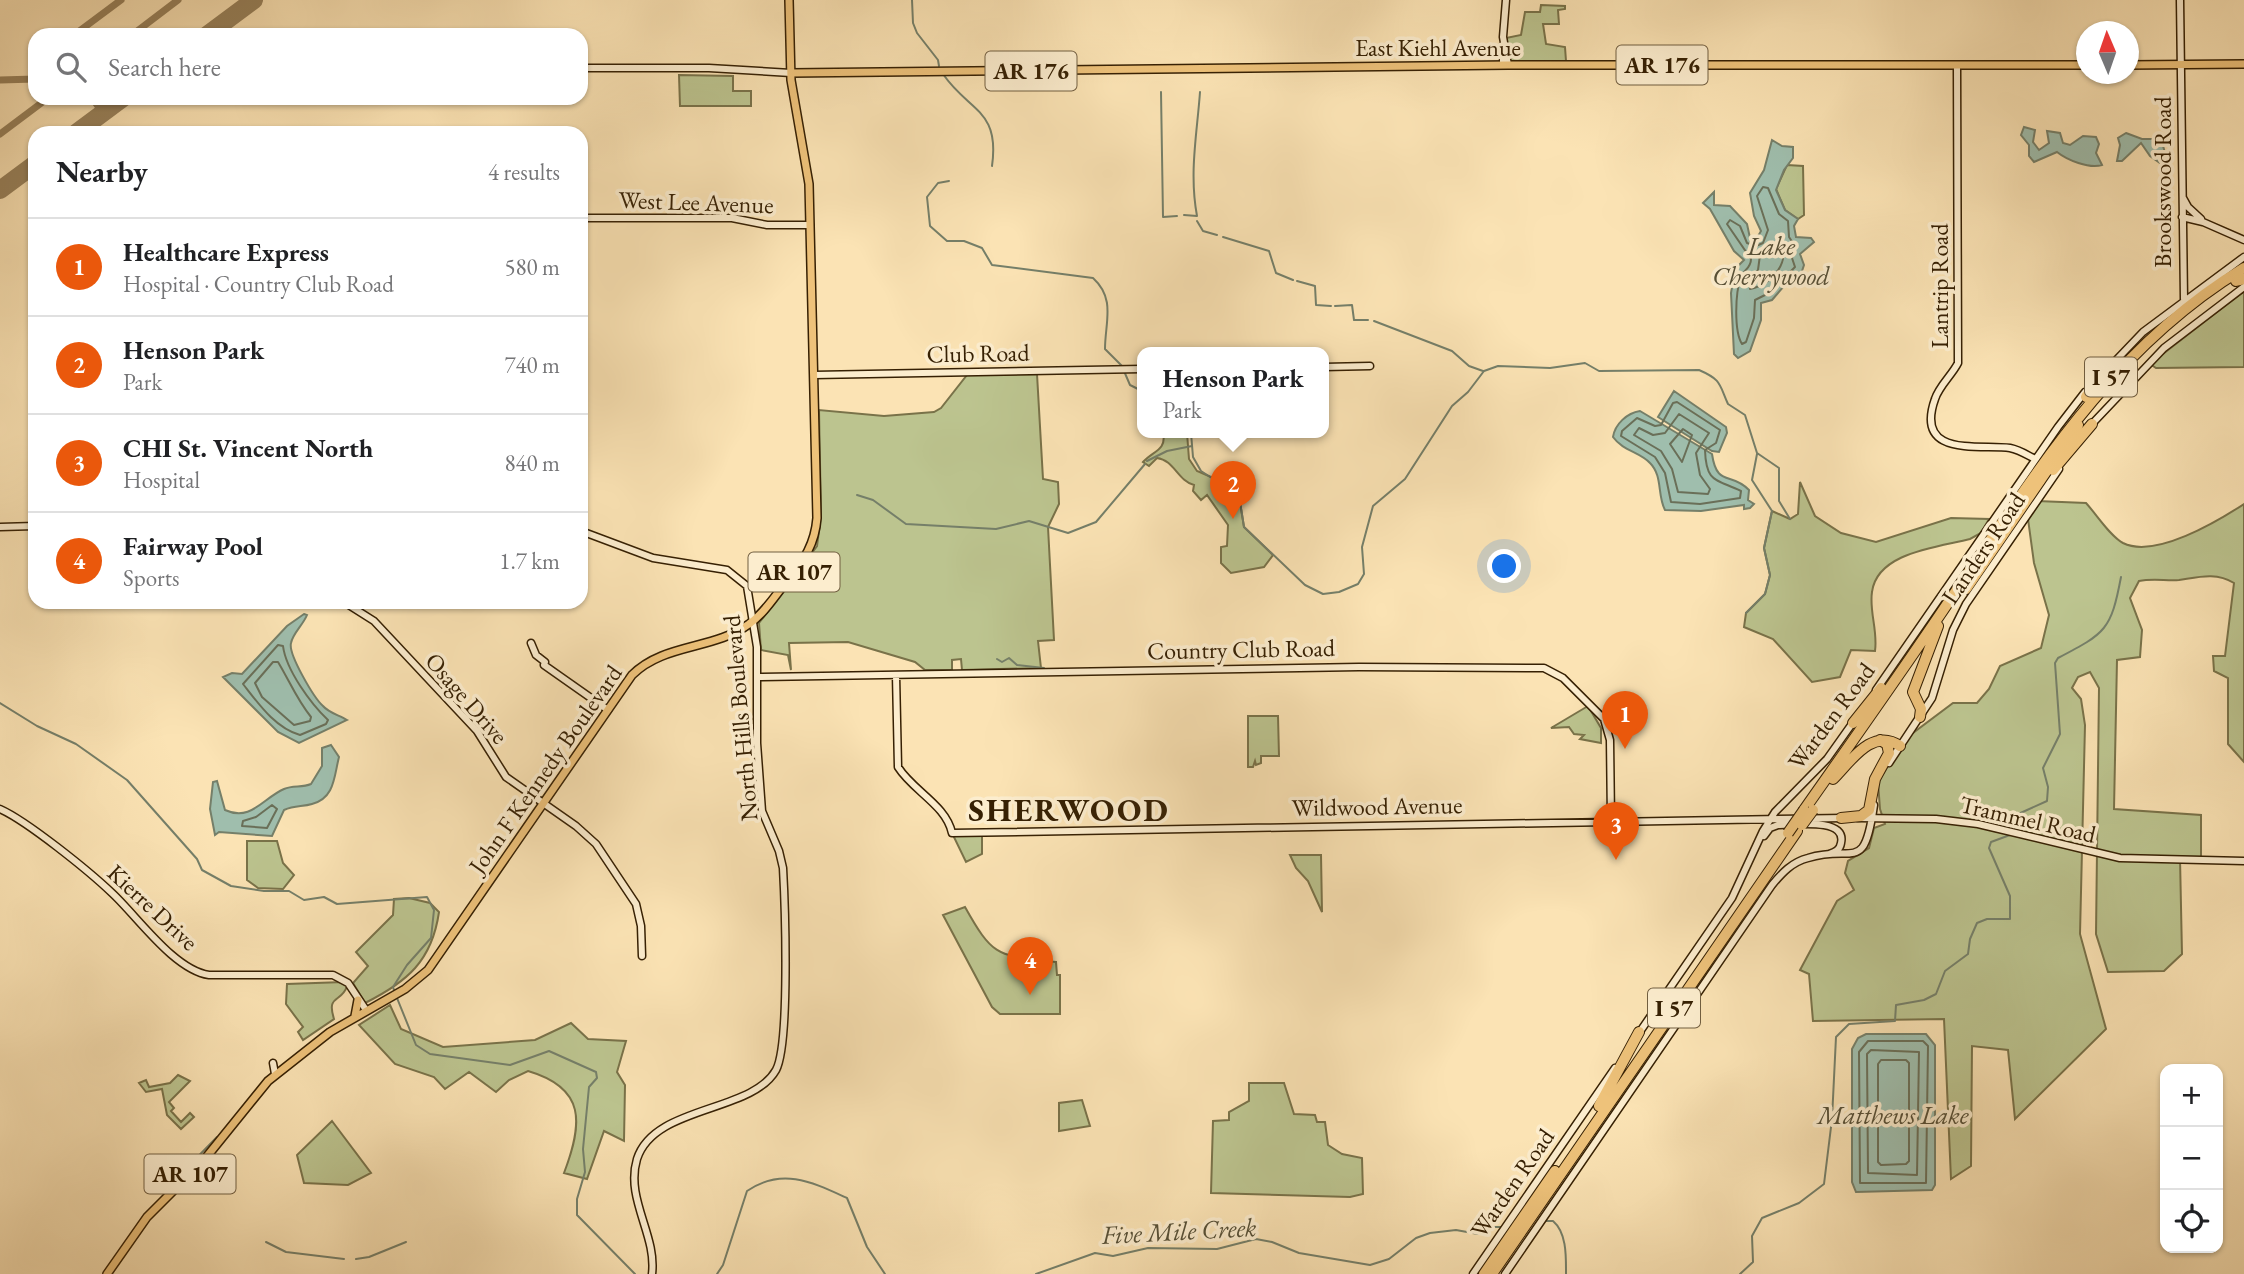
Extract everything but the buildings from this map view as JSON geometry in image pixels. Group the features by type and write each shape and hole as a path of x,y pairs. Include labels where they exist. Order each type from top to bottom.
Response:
{"highway":[{"name":"I 57","path":"2015,517 2062,435 2115,373 2156,334 2244,268"},
{"name":"I 57","path":"1807,813 1920,642 1998,535 2015,517 2070,436 2120,377 2176,324 2242,281"},
{"path":"2062,435 2102,374"},
{"path":"2025,502 2092,424"},
{"name":"I 57","path":"1492,1274 1599,1106 1833,779 1998,535"},
{"path":"1920,717 1921,709 1913,692 1938,626"},
{"path":"1853,723 1920,642"},
{"path":"1833,779 1867,745 1880,740 1891,740 1900,746"},
{"path":"1841,818 1861,816 1868,810 1875,779 1889,753 1887,744 1880,740"},
{"name":"I 57","path":"1484,1274 1551,1182 1793,832"},
{"path":"1599,1106 1639,1032"}],"main road":[{"name":"AR 107","path":"789,0 791,73 808,174 810,225"},
{"path":"2139,65 2244,64"},
{"name":"East Kiehl Avenue","path":"791,73 1505,65 2076,65"},
{"name":"John F Kennedy Boulevard","path":"107,1274 151,1213 204,1160 275,1074 353,1018 405,989 432,966 632,675 647,662 729,634 751,623 805,558 815,537 817,506 810,225"},
{"path":"353,1018 358,1010 358,1000"}],"street":[{"path":"1505,65 1506,0"},
{"name":"Brookswood Road","path":"2180,0 2184,299"},
{"name":"Lantrip Road","path":"1957,66 1958,363 1935,399 1933,426 1940,439 1952,446 2015,449 2035,459"},
{"path":"588,68 709,68 791,73"},
{"path":"2182,189 2188,207 2203,222"},
{"path":"2182,217 2203,222 2244,240"},
{"name":"West Lee Avenue","path":"588,218 732,218 767,225 810,225"},
{"name":"Warden Road","path":"1473,1274 1732,898 1770,819 1828,758 1998,535 1993,520 2035,459 2102,374 2143,332 2244,257"},
{"path":"2137,373 2170,339 2242,281"},
{"name":"Landers Road","path":"2015,517 2137,373 2242,281"},
{"path":"1329,367 1370,366"},
{"name":"Club Road","path":"814,375 1137,369"},
{"path":"0,527 28,526"},
{"name":"North Hills Boulevard","path":"588,534 653,558 735,574 749,592 751,623 757,647 762,811 783,868 784,991 780,1056 773,1073 762,1085 663,1128 643,1146 636,1165 635,1190 651,1247 652,1274"},
{"name":"Landers Road","path":"1820,856 1843,856 1860,850 1867,841 1878,782 1937,689 1959,617 1998,535"},
{"name":"Osage Drive","path":"354,609 377,624 477,731 506,777 591,838 625,884 639,915 642,957"},
{"path":"531,643 536,655 545,662 544,665 608,710"},
{"name":"Country Club Road","path":"757,677 1359,667 1544,668 1563,678 1604,719 1610,742 1611,820"},
{"name":"Wildwood Avenue","path":"896,675 898,767 944,814 951,824 952,833 1781,819 1807,813"},
{"path":"1781,819 1783,804"},
{"path":"1611,806 1617,816 1629,820"},
{"name":"Kierre Drive","path":"0,809 110,890 159,941 194,971 209,975 333,975 348,983 366,1010"},
{"path":"1873,809 1881,818"},
{"name":"Trammel Road","path":"1807,813 1841,818 1948,820 2120,858 2244,861"},
{"path":"1750,819 1759,824 1762,834"},
{"path":"1505,1274 1772,885 1793,865 1839,849 1842,838 1837,829 1828,825 1778,825 1767,831 1745,872"},
{"path":"273,1063 275,1074"}],"green space":[{"path":"1541,5 1565,6 1565,9 1558,10 1559,24 1543,24 1546,44 1565,47 1566,61 1509,62 1506,38 1521,35 1525,12 1540,12"},
{"path":"679,75 733,76 733,91 751,91 751,106 680,106"},
{"path":"1787,165 1803,166 1804,215 1798,219 1785,210 1776,189"},
{"path":"2244,291 2244,367 2156,368 2150,364"},
{"path":"1037,374 1043,479 1058,482 1059,504 1048,527 1054,640 1038,641 1041,668 962,670 961,659 952,660 952,670 925,670 915,662 848,642 789,643 791,670 788,655 761,650 759,623 817,546 821,515 819,410 884,416 934,412 941,408 967,375"},
{"path":"1187,438 1189,459 1197,471 1218,480 1232,491 1240,502 1244,527 1273,555 1264,567 1231,573 1221,563 1221,547 1227,546 1228,525 1207,495 1201,500 1193,491 1194,485 1184,479 1168,462 1157,458 1149,466 1143,462 1161,447 1164,439"},
{"path":"1800,482 1815,516 1841,533 1876,542 1951,518 1989,519 1981,533 1970,539 1911,554 1885,568 1876,579 1872,592 1875,651 1851,650 1840,677 1812,682 1773,639 1744,627 1746,613 1765,594 1770,575 1764,548 1772,511 1790,519 1798,514"},
{"path":"2037,501 2086,503 2118,540 2136,547 2152,546 2186,536 2244,504 2244,762 2228,744 2228,678 2214,671 2213,656 2225,656 2234,583 2221,577 2207,576 2139,581 2130,598 2142,630 2140,657 2117,660 2114,809 2201,815 2201,859 2180,858 2182,954 2164,971 2108,972 2096,934 2099,688 2090,672 2078,677 2072,688 2081,699 2085,725 2080,934 2106,1029 2015,1119 2008,1050 1972,1046 1971,1166 1951,1179 1944,1019 1813,1021 1809,974 1800,970 1837,901 1854,890 1845,873 1848,861 1869,848 1874,828 1885,824 1880,809 1878,782 1905,739 1953,703 1977,703 1989,689 2000,666 2041,648 2049,615 2034,563 2028,519"},
{"path":"1588,706 1601,728 1601,743 1580,739 1584,735 1574,734 1569,727 1551,728"},
{"path":"1248,716 1278,716 1279,756 1261,756 1261,763 1256,765 1255,761 1253,767 1248,767"},
{"path":"952,833 982,833 982,854 966,862"},
{"path":"247,841 277,841 283,863 294,875 283,889 258,888 247,880"},
{"path":"1290,855 1321,855 1322,912 1308,881 1296,868"},
{"path":"409,898 430,903 439,912 430,944 424,957 405,978 365,1003 353,983 368,966 356,952 393,915 394,899"},
{"path":"965,907 983,937 1000,951 1021,958 1056,962 1057,975 1060,975 1060,1014 1000,1014 992,1007 943,915"},
{"path":"344,982 347,986 345,991 333,1002 334,1019 303,1040 298,1032 303,1027 286,1004 287,984"},
{"path":"390,1005 401,1029 443,1047 535,1040 571,1023 588,1039 626,1041 617,1072 625,1085 624,1141 604,1131 587,1179 564,1173 575,1138 576,1123 570,1098 561,1087 528,1071 509,1080 496,1092 469,1072 445,1089 434,1077 395,1064 359,1025"},
{"path":"178,1075 190,1081 169,1102 174,1108 171,1111 181,1122 190,1113 194,1117 181,1129 167,1115 162,1089 146,1092 139,1083 146,1080 149,1087 170,1083"},
{"path":"1249,1083 1284,1083 1294,1114 1315,1115 1317,1122 1325,1122 1328,1145 1342,1154 1362,1158 1363,1194 1350,1197 1211,1193 1213,1121 1229,1120 1229,1112 1249,1101"},
{"path":"1082,1100 1090,1126 1059,1131 1059,1103"},
{"path":"332,1121 371,1173 348,1185 304,1183 297,1155"}],"water":[{"path":"2024,127 2035,130 2033,142 2039,150 2049,143 2047,131 2060,133 2063,143 2070,145 2083,136 2096,137 2099,144 2096,153 2102,165 2078,163 2057,152 2034,162 2029,156 2029,145 2021,135"},
{"path":"2126,133 2142,139 2161,139 2170,170 2150,156 2141,143 2122,161 2117,161 2120,145 2118,138"},
{"name":"Lake Cherrywood","path":"1772,140 1782,146 1793,147 1793,158 1784,170 1776,190 1785,210 1798,219 1794,226 1796,237 1811,238 1814,242 1800,254 1804,265 1800,277 1790,279 1772,300 1761,303 1761,320 1750,351 1738,358 1734,354 1731,293 1735,269 1744,260 1734,251 1710,209 1703,203 1714,192 1714,205 1730,206 1747,224 1750,238 1757,238 1761,231 1754,216 1750,193 1764,170"},
{"path":"1674,391 1726,427 1727,433 1719,452 1712,451 1658,417"},
{"path":"1640,411 1712,454 1717,471 1749,490 1748,500 1754,504 1744,509 1744,505 1701,511 1665,510 1654,468 1646,459 1613,437 1622,420"},
{"path":"304,614 307,615 291,643 293,656 302,676 319,701 328,710 347,720 299,743 278,732 223,677 232,673 242,674 287,626"},
{"path":"331,745 339,757 329,792 320,801 284,810 272,836 219,832 215,835 210,809 213,782 217,781 225,810 234,813 250,811 284,789 311,784 322,766 322,748"},
{"name":"Matthews Lake","path":"1866,1034 1926,1034 1935,1045 1935,1185 1932,1190 1856,1192 1852,1182 1852,1049 1858,1038"}],"waterway":[{"path":"912,0 913,23 917,33 938,60 939,66"},
{"path":"943,74 987,122 993,147 992,166"},
{"path":"1161,92 1163,217 1177,216"},
{"path":"1184,215 1197,216 1194,169 1200,92"},
{"path":"949,181 938,183 927,197 930,226 947,241 964,241 982,248 992,265 1093,278 1105,294 1107,303 1105,349 1122,366"},
{"path":"1197,221 1203,231 1217,235"},
{"path":"1223,237 1269,251 1276,273 1293,280"},
{"path":"1297,281 1315,286 1316,305 1331,306"},
{"path":"1335,306 1352,305 1354,320 1368,320"},
{"path":"1374,321 1452,351 1469,366 1483,371"},
{"path":"1191,438 1193,457 1201,471 1232,491 1240,502 1244,527 1305,585 1323,594 1339,592 1358,584 1364,574 1362,547 1373,506 1405,479 1452,406 1468,392 1484,371 1498,366 1550,368 1585,363 1599,371 1699,370 1719,383 1728,404 1745,415 1757,453 1779,468 1779,501 1790,519"},
{"path":"1124,371 1130,385 1137,388"},
{"path":"1147,461 1167,451 1192,446"},
{"path":"1746,613 1765,594 1770,575 1764,548 1772,511 1752,480 1757,454"},
{"path":"857,495 873,500 906,524 996,529 1029,521 1068,533 1096,522 1145,464"},
{"name":"Five Mile Creek","path":"2014,830 2016,815 2047,801 2048,787 2043,768 2060,734 2055,663 2058,658 2087,642 2104,628 2114,608 2121,577"},
{"path":"997,659 1002,662 1009,658 1017,665 1044,668"},
{"name":"Five Mile Creek","path":"0,703 37,726 76,744 127,780 197,859 202,870 231,886 264,891 289,891 304,900 324,897 337,904 427,897 434,910 431,938 407,965 393,987 395,993"},
{"name":"Five Mile Creek","path":"1740,1274 1753,1262 1752,1236 1762,1218 1799,1203 1824,1184 1832,1119 1836,1037 1849,1024 1895,1021 1896,1005 1924,1000 1936,994 1945,971 1968,954 1970,939 1977,923 1987,919 2010,919 2010,896 1989,848 1991,842 2010,835"},
{"name":"Five Mile Creek","path":"397,998 416,1045 430,1054 510,1065 549,1051 596,1072 597,1078 589,1087 583,1149 585,1172 577,1199 577,1215 635,1274"},
{"path":"174,1181 217,1137"},
{"path":"163,1166 174,1179"},
{"name":"Five Mile Creek","path":"717,1274 723,1265 747,1191 760,1184 785,1178 809,1182 847,1198 867,1247 885,1274"},
{"name":"Five Mile Creek","path":"1544,1221 1553,1221 1561,1232 1565,1246 1566,1274"},
{"name":"Five Mile Creek","path":"1036,1274 1095,1253 1113,1256 1148,1248 1217,1249 1256,1239 1272,1242 1299,1253 1370,1265 1389,1259 1416,1238 1430,1233 1456,1230 1478,1234 1491,1227 1501,1227"},
{"path":"266,1242 286,1252 344,1259"},
{"path":"356,1259 369,1257 406,1242"}],"taxiway":[{"path":"83,28 121,0"},
{"path":"141,28 178,0"},
{"path":"0,80 28,79"},
{"path":"0,134 39,105"},
{"path":"97,105 103,113"}],"runway":[{"path":"216,28 254,0"},
{"path":"85,126 114,105"},
{"path":"0,190 28,169"}],"place":[{"name":"Henson Park","path":"1233,519"},
{"name":"Healthcare Express","path":"1625,749"},
{"name":"CHI St. Vincent North","path":"1616,860"},
{"name":"Fairway Pool","path":"1030,995"}],"district":[{"name":"SHERWOOD","path":"1069,810"}]}
